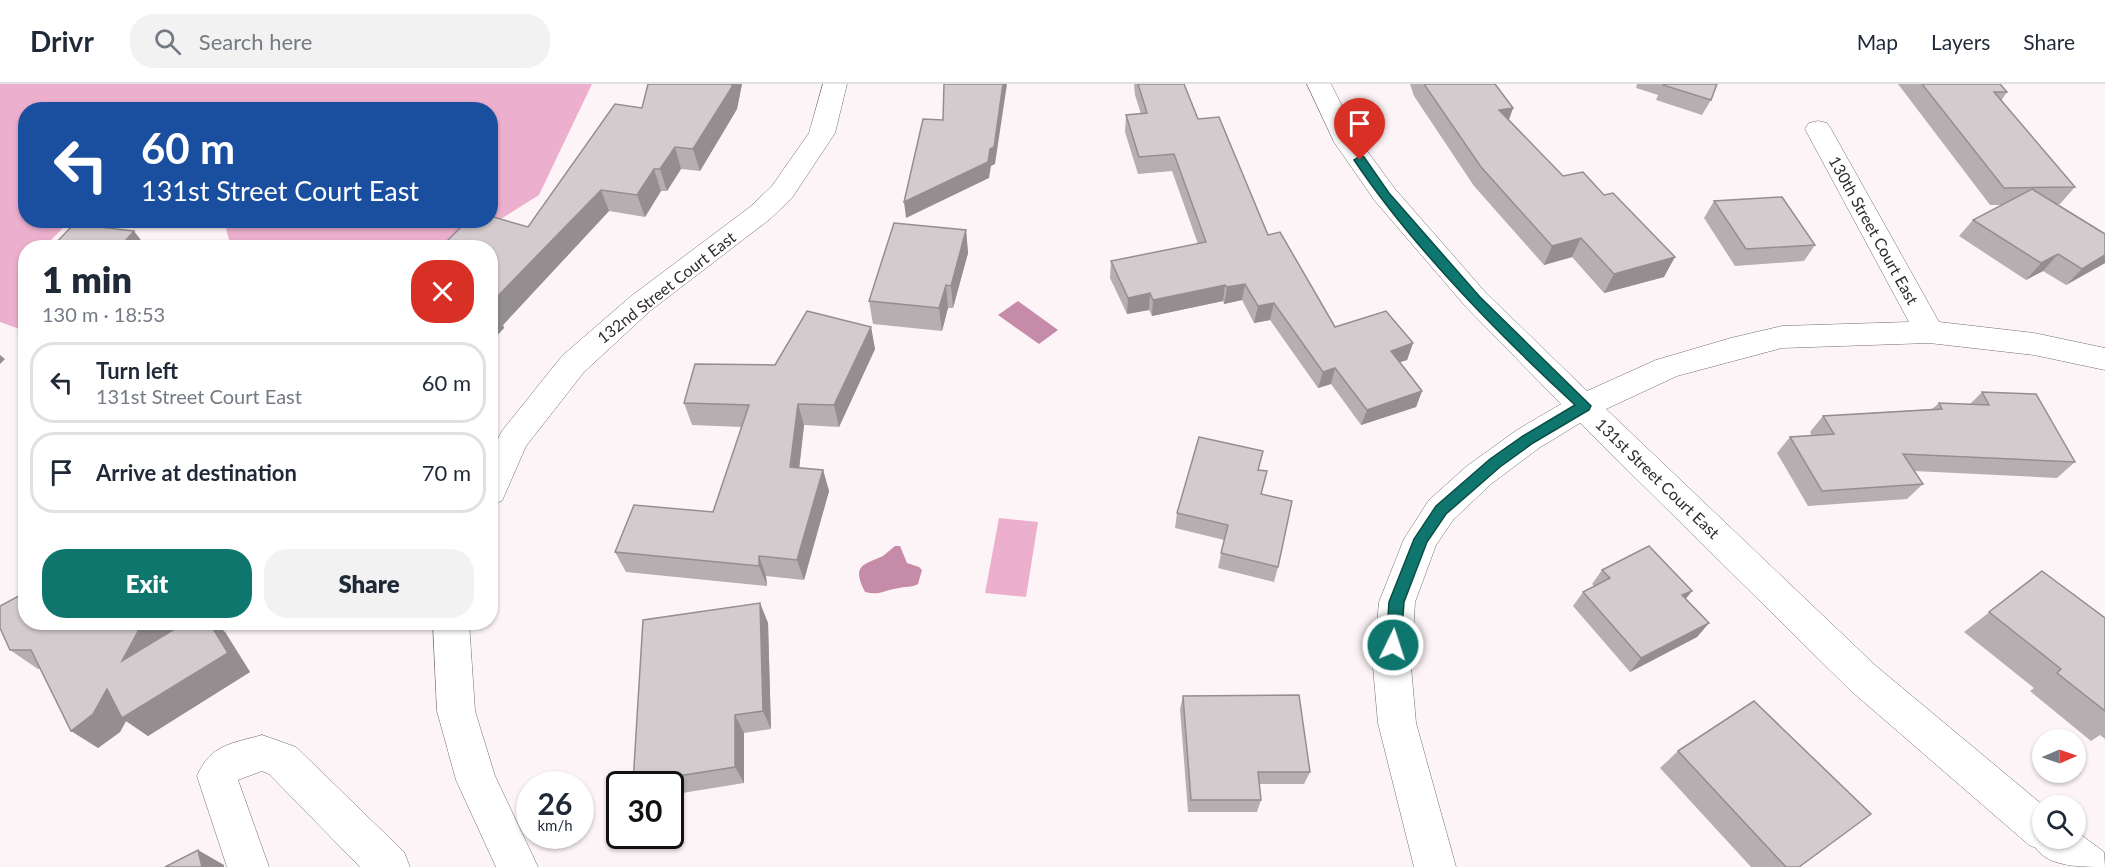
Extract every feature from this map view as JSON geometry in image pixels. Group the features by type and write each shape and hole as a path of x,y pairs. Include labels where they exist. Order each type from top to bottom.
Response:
{"street":[{"name":"132nd Street Court East","path":"498,456 502,439 603,335 760,213 782,192 822,133 835,84"},
{"name":"131st Street Court East","path":"1319,84 1347,142 1385,195 1476,300 1863,678 2032,822"},
{"name":"130th Street Court East","path":"1818,129 1929,332"},
{"path":"1435,867 1397,723 1392,667 1396,602 1421,539 1441,510 1495,463 1528,439 1584,406 1667,368 1782,337 1929,332 2034,344 2105,359"},
{"path":"451,630 456,711 476,780 517,867"},
{"path":"248,867 217,777 227,764 262,753 282,760 389,867"},
{"path":"2066,849 2089,867"}],"shaded area":[{"path":"0,84 592,84 539,195 498,221 498,102 18,102 18,228 63,228 51,240 18,240 18,328 0,322"},
{"path":"226,228 487,228 468,240 229,240"},
{"path":"1018,301 1058,330 1039,344 998,315"},
{"path":"999,518 1038,522 1026,597 985,593"},
{"path":"895,546 900,546 907,563 922,570 918,584 878,593 865,592 859,576 862,567 883,556"}],"building":[{"path":"648,84 732,84 693,149 675,147 660,169 654,169 637,195 601,190 498,296 498,240 448,240 460,228 498,228 498,218 528,227 615,104 642,108"},
{"path":"944,84 1003,84 994,147 990,149 988,162 904,202 923,119 943,120"},
{"path":"1138,84 1184,84 1198,119 1219,117 1268,235 1280,232 1335,327 1386,311 1413,343 1391,351 1422,391 1367,410 1335,368 1323,372 1274,303 1258,306 1245,284 1227,287 1225,285 1153,300 1150,293 1128,298 1111,261 1206,242 1174,154 1139,157 1126,115 1147,113"},
{"path":"1424,84 1495,84 1513,108 1499,110 1563,176 1583,172 1604,195 1613,193 1675,257 1614,274 1581,238 1552,246 1481,167"},
{"path":"1664,84 1717,84 1711,100"},
{"path":"1922,84 2000,84 2007,92 1994,92 2075,187 2004,188"},
{"path":"2032,189 2105,234 2105,255 2082,269 2058,254 2041,263 1973,220"},
{"path":"1782,197 1815,245 1746,249 1714,201"},
{"path":"894,223 966,230 951,286 946,285 939,308 869,301"},
{"path":"70,228 134,231 126,240 59,240"},
{"path":"807,311 871,327 834,405 798,404 790,467 823,470 797,560 759,556 759,566 615,552 634,505 713,512 749,405 684,403 695,364 775,365"},
{"path":"1982,392 2036,394 2075,462 1903,454 1923,484 1822,491 1790,437 1834,434 1823,416 1942,409 1939,403 1989,405"},
{"path":"1199,437 1263,451 1258,470 1267,471 1261,494 1292,501 1278,567 1221,553 1228,525 1177,513"},
{"path":"1649,546 1692,591 1682,595 1709,623 1641,658 1583,592 1610,578 1602,570"},
{"path":"2042,571 2105,618 2105,711 2057,673 2061,669 1989,612"},
{"path":"18,596 18,630 139,630 122,661 173,630 214,630 228,653 122,718 107,689 93,714 71,731 31,650 10,650 0,628 0,606"},
{"path":"760,603 763,711 735,715 735,767 684,775 684,771 634,771 643,620"},
{"path":"1299,695 1310,772 1258,772 1261,800 1191,800 1183,696"},
{"path":"1754,701 1871,814 1799,867 1786,867 1678,751"},
{"path":"198,850 202,867 165,867"}],"route":[{"path":"1360,160 1385,195 1476,300 1584,406 1528,439 1495,463 1441,510 1421,539 1396,602 1393,645"}]}
